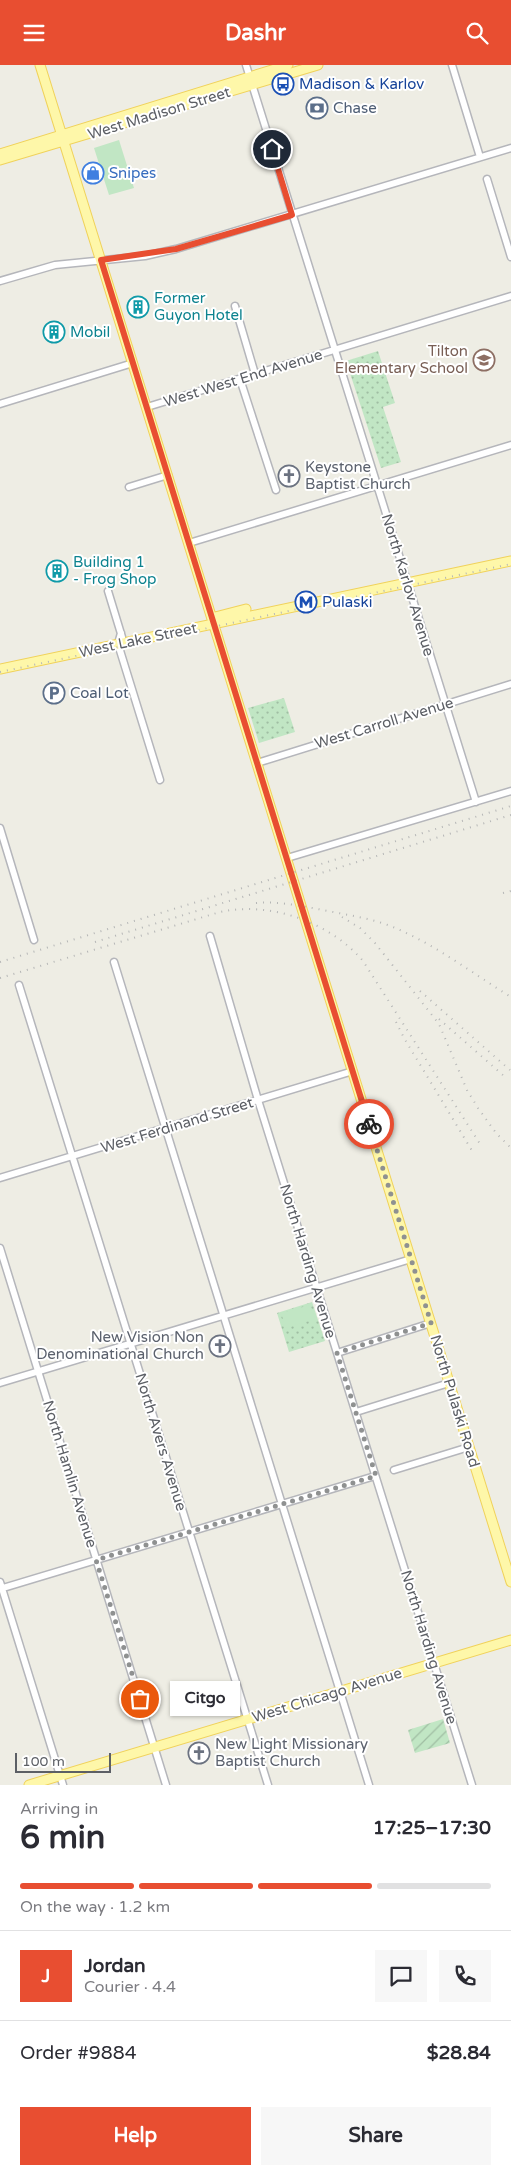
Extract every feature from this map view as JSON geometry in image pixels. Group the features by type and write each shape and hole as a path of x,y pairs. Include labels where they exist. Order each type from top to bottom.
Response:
{"main road":[{"name":"North Pulaski Road","path":"40,65 511,1582"},
{"name":"West Madison Street","path":"251,81 288,65"},
{"name":"West Madison Street","path":"0,160 63,138 251,81 318,65"},
{"name":"West Madison Street","path":"0,154 63,138"},
{"name":"West Lake Street","path":"407,582 511,555"},
{"name":"West Lake Street","path":"0,669 511,561"},
{"name":"West Lake Street","path":"407,582 511,567"},
{"name":"West Chicago Avenue","path":"28,1785 511,1640"}],"street":[{"name":"North Karlov Avenue","path":"246,65 476,802"},
{"path":"452,65 480,157"},
{"path":"0,281 56,265 176,249 511,147"},
{"path":"487,179 511,257"},
{"name":"West West End Avenue","path":"147,407 511,296"},
{"path":"235,306 255,374"},
{"path":"0,404 133,363"},
{"path":"240,379 276,490"},
{"path":"189,543 511,445"},
{"path":"129,487 168,475"},
{"path":"108,591 121,633 121,655 160,780"},
{"name":"West Carroll Avenue","path":"257,763 511,684"},
{"path":"287,858 511,791"},
{"path":"0,831 34,940"},
{"name":"North Harding Avenue","path":"210,936 258,1100 472,1785"},
{"path":"114,962 369,1785"},
{"name":"North Avers Avenue","path":"19,985 268,1785"},
{"name":"West Ferdinand Street","path":"0,1178 353,1071"},
{"name":"North Hamlin Avenue","path":"0,1248 166,1785"},
{"path":"0,1383 411,1259"},
{"path":"337,1353 431,1323"},
{"path":"356,1412 449,1383"},
{"path":"394,1470 470,1447"},
{"path":"63,1785 1,1586 96,1560 376,1476"}],"green space":[{"path":"119,140 134,188 109,195 94,148"},
{"path":"378,351 395,403 383,407 401,462 381,468 346,361"},
{"path":"284,698 295,732 259,743 248,708"},
{"path":"312,1302 325,1341 289,1352 277,1313"},
{"path":"310,1305 315,1319 286,1328 281,1313"},
{"path":"443,1719 450,1743 415,1753 408,1730"}],"railway":[{"path":"0,672 511,564"},
{"path":"0,962 511,806"},
{"path":"95,942 511,815"},
{"path":"503,893 511,891"},
{"path":"256,903 298,905 385,924 409,934 439,951 511,997"},
{"path":"0,978 220,912 239,909 259,910 279,912 298,918 334,935 363,961 482,1147"},
{"path":"342,917 360,928 375,943 439,1024 467,1090 496,1133 511,1148"},
{"path":"420,991 510,1070"},
{"path":"439,1019 504,1076"},
{"path":"396,1022 474,1154"}],"way so far":[{"path":"140,1699 96,1560 376,1476 337,1353 431,1323 369,1124"}],"place":[{"name":"Madison & Karlov","path":"283,84"},
{"name":"Chase","path":"317,108"},
{"name":"Snipes","path":"93,173"},
{"name":"Former Guyon Hotel","path":"138,307"},
{"name":"Mobil","path":"54,332"},
{"name":"Tilton Elementary School","path":"484,360"},
{"name":"Keystone Baptist Church","path":"289,476"},
{"name":"Building 1 - Frog Shop","path":"57,571"},
{"name":"Pulaski","path":"306,602"},
{"name":"Coal Lot","path":"54,693"},
{"name":"New Vision Non Denominational Church","path":"220,1346"},
{"name":"Citgo","path":"140,1699"},
{"name":"New Light Missionary Baptist Church","path":"199,1753"}],"route":[{"path":"272,149 292,215 161,253 101,260 369,1124"}]}
